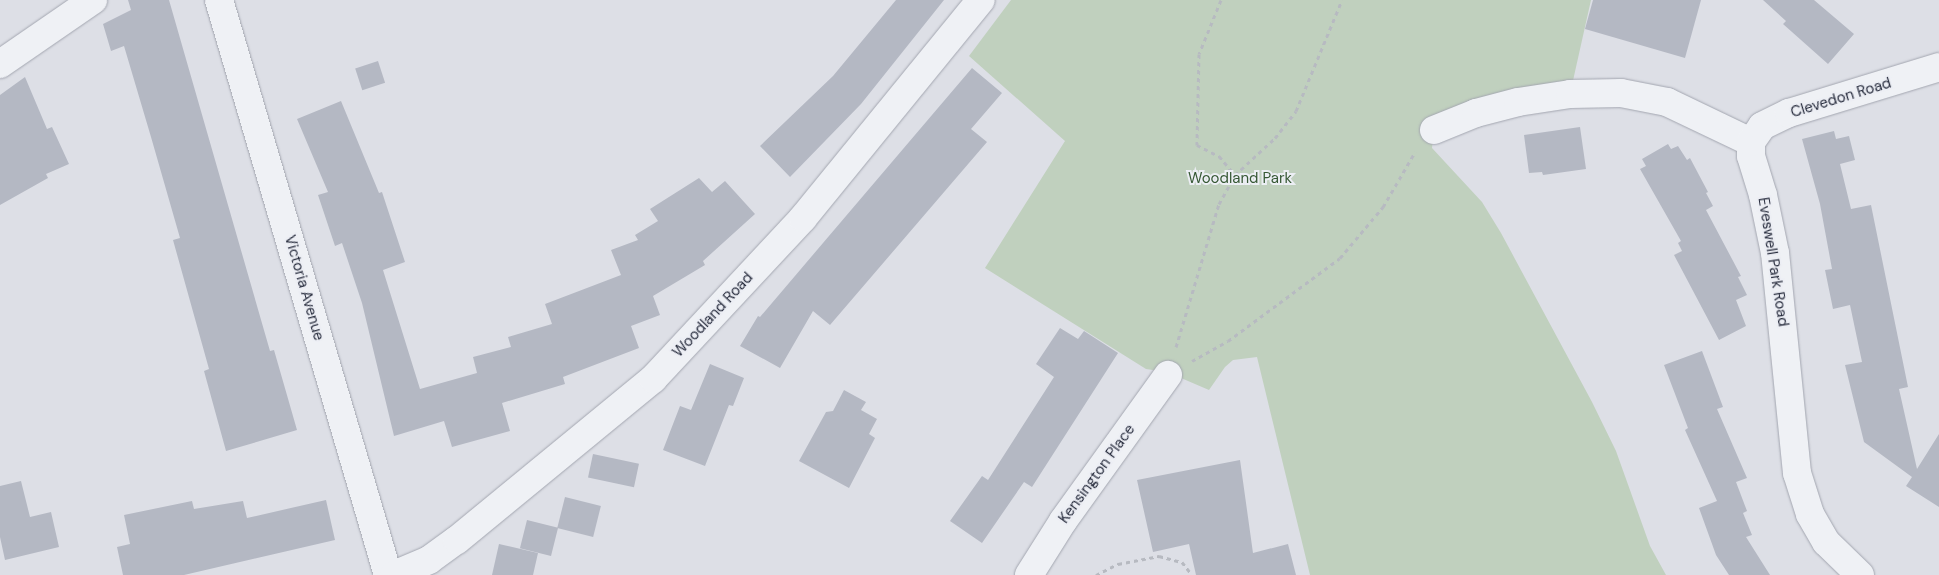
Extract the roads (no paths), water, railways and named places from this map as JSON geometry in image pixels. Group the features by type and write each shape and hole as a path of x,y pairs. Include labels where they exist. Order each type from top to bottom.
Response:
{"street":[{"path":"0,64 93,0"},
{"name":"Victoria Avenue","path":"219,0 388,575"},
{"name":"Woodland Road","path":"394,575 429,560 457,540 653,379 803,218 981,0"},
{"name":"Clevedon Road","path":"1750,142 1762,126 1789,113 1939,67"},
{"path":"1434,130 1476,113 1518,102 1570,94 1621,93 1667,102 1750,142"},
{"name":"Eveswell Park Road","path":"1750,142 1753,166 1763,195 1774,253 1797,473 1810,514 1826,542 1860,575"},
{"name":"Kensington Place","path":"1032,574 1063,521 1168,375"}],"park label":[{"name":"Woodland Park","path":"1240,179"}]}
